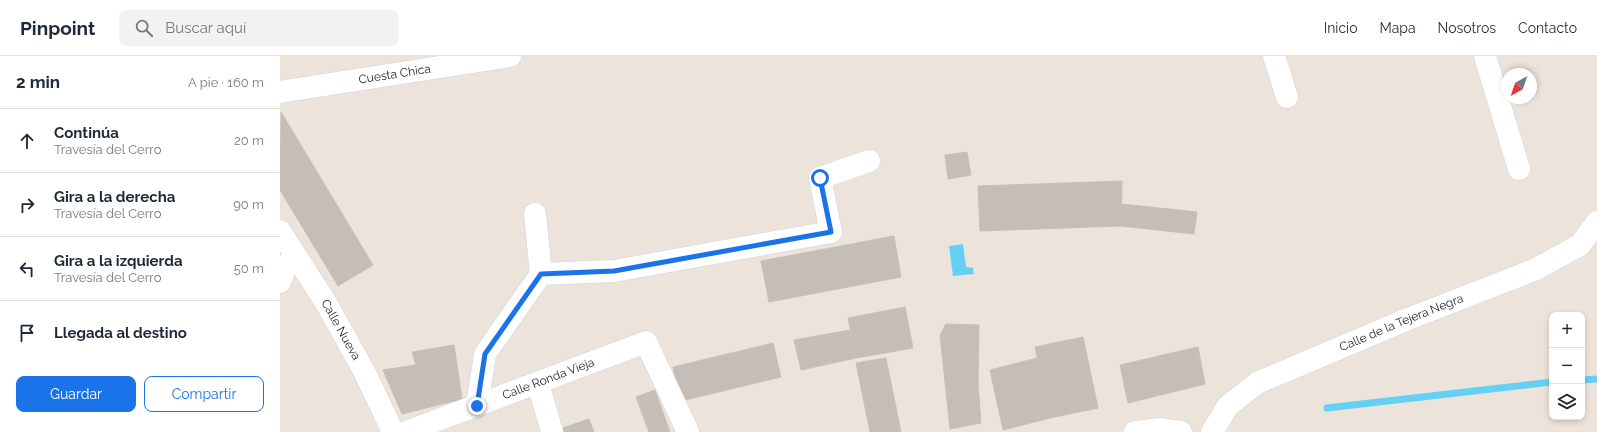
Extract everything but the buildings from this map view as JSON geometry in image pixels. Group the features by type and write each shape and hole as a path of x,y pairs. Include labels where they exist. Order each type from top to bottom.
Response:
{"street":[{"name":"Cuesta Chica","path":"280,92 510,56"},
{"path":"1274,56 1287,97"},
{"path":"1485,56 1519,170"},
{"path":"541,274 614,271 831,232 820,178 869,161"},
{"path":"477,406 485,354 541,274 535,214"},
{"name":"Calle de la Tejera Negra","path":"1212,432 1228,406 1257,383 1408,319 1534,270 1580,245 1597,222"},
{"name":"Calle Nueva","path":"280,231 287,255 326,303 364,371 393,432"},
{"path":"280,282 287,255"},
{"name":"Calle Ronda Vieja","path":"406,432 646,342 688,432"},
{"path":"538,383 552,432"},
{"path":"1135,432 1160,429 1181,432"}],"water":[{"path":"963,244 966,267 973,268 974,274 953,276 949,246"}],"waterway":[{"path":"1585,380 1597,379"},
{"path":"1327,408 1549,382"}],"route":[{"path":"477,406 485,354 541,274 614,271 831,232 820,178"}]}
